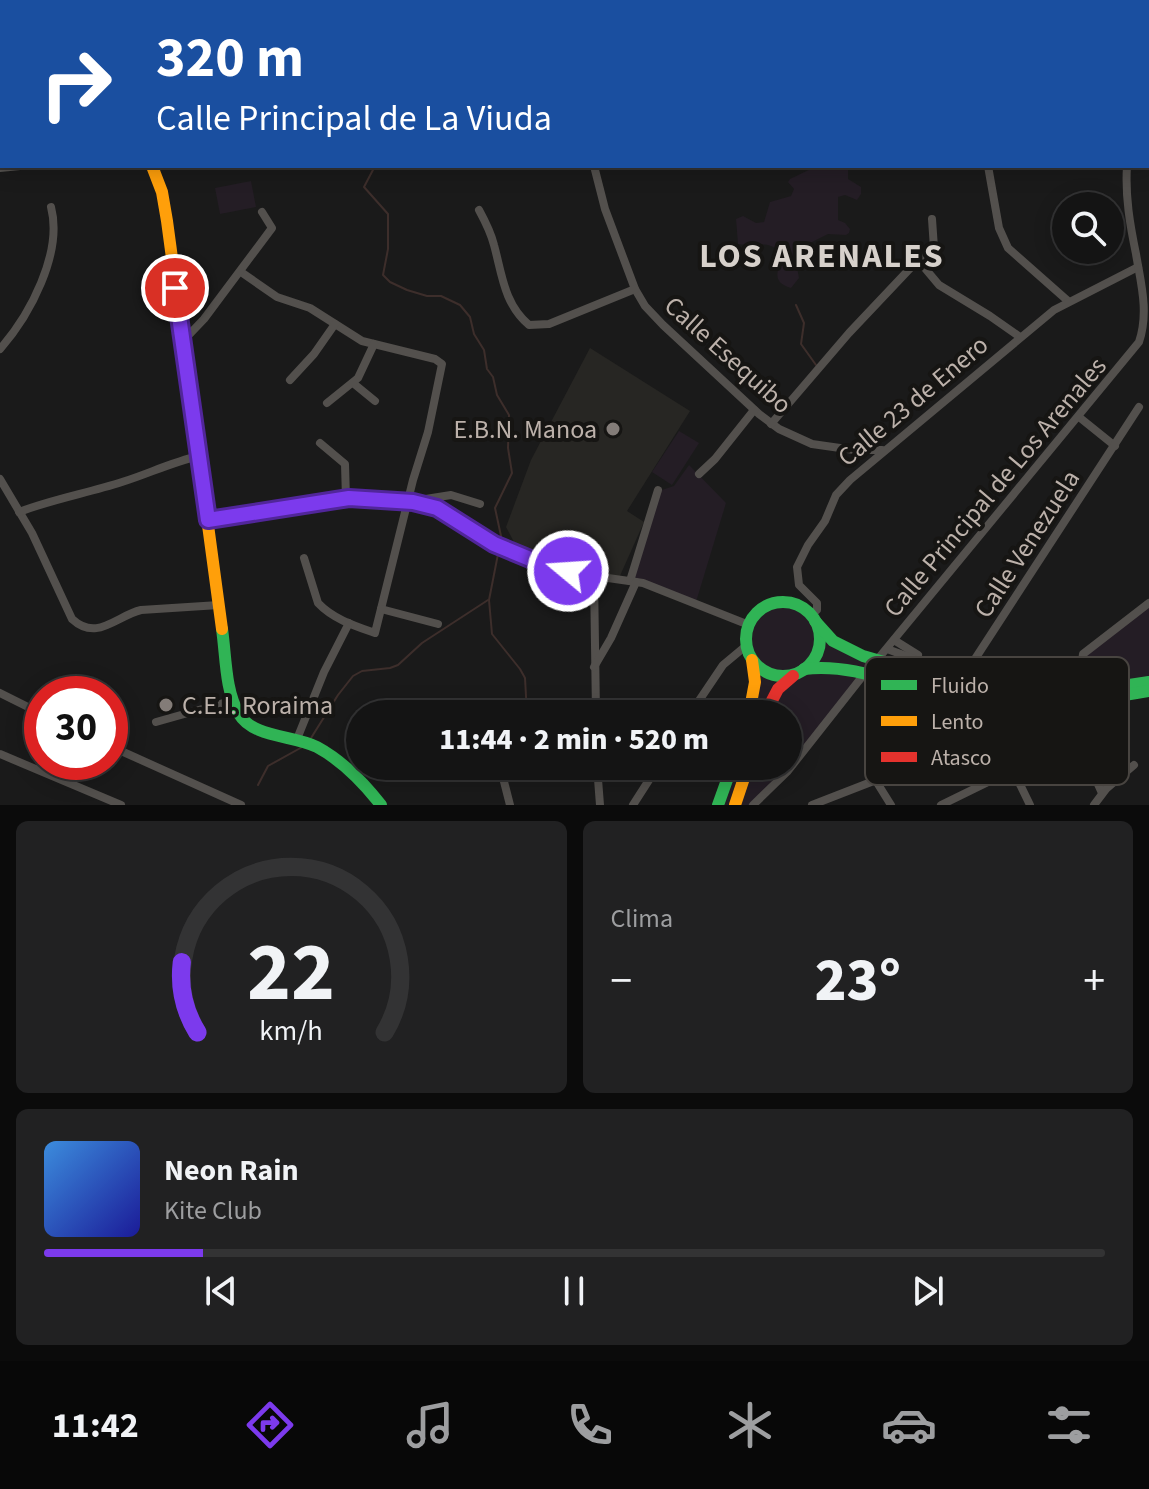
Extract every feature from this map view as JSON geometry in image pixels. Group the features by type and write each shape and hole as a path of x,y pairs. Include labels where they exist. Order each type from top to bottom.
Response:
{"street":[{"path":"153,168 164,202 219,605 234,700 240,717 245,722 318,747 355,775 381,805"},
{"name":"Calle Esequibo","path":"595,168 605,209 635,289 654,316 771,424 812,444 854,450 884,450"},
{"path":"988,168 999,228 1008,248 1068,301"},
{"path":"1127,168 1128,208 1138,267"},
{"path":"0,349 23,320 39,288 52,240 51,207"},
{"path":"479,210 493,241 507,294 529,325 549,324 635,289"},
{"path":"183,342 241,272 272,228 262,212"},
{"path":"771,424 843,340 918,260 934,248 932,219"},
{"path":"918,260 939,285 1020,337"},
{"name":"Calle 23 de Enero","path":"813,618 817,603 799,585 797,567 840,490 1020,337 1068,301 1138,267"},
{"name":"Calle Principal de Los Arenales","path":"880,657 1136,347 1141,337 1144,296 1138,267"},
{"path":"241,272 277,297 310,308 354,337 435,359 442,364 431,421 375,633 349,623 318,603 304,558"},
{"path":"290,380 335,324"},
{"path":"327,403 353,383 374,344"},
{"path":"353,383 375,401"},
{"name":"Calle Venezuela","path":"976,657 1139,407"},
{"path":"699,474 754,410"},
{"path":"1079,417 1115,446"},
{"path":"320,443 345,464 346,499"},
{"path":"19,512 120,483 174,461 199,456"},
{"path":"0,479 72,619 82,626 104,628 141,610 219,605"},
{"path":"594,667 611,638 633,581 658,490"},
{"path":"408,502 451,495 480,504"},
{"path":"208,520 346,499 379,498 408,502 437,508 494,544 547,566 633,581 749,625"},
{"path":"594,576 595,700"},
{"path":"752,700 755,682 749,651 749,625 762,609 781,602 801,607 837,645 869,657"},
{"path":"1083,657 1149,603"},
{"path":"381,609 438,624"},
{"path":"772,700 778,689 814,659 820,634 813,618"},
{"path":"300,740 324,672 349,623"},
{"name":"Calle Venezuela","path":"894,640 921,657"},
{"name":"Calle Venezuela","path":"887,649 913,657"},
{"path":"741,786 751,805 787,772 865,673 832,665 785,676 772,674 760,668 749,651"},
{"path":"699,700 723,665 749,651"},
{"path":"1129,685 1149,682"},
{"path":"1129,694 1149,691"},
{"path":"0,693 24,705"},
{"path":"156,722 234,700"},
{"path":"0,754 121,805"},
{"path":"128,754 241,805"},
{"path":"1129,769 1134,765"},
{"path":"504,780 510,805"},
{"path":"598,780 600,805"},
{"path":"633,805 649,780"},
{"path":"718,805 727,780"},
{"path":"735,805 743,780"},
{"path":"812,805 865,785"},
{"path":"878,785 891,805"},
{"path":"941,805 982,785"},
{"path":"1020,785 1030,805"},
{"path":"1098,785 1102,793"},
{"path":"1094,805 1111,785"}],"shaded area":[{"path":"813,168 847,168 848,179 861,187 857,200 845,195 838,197 838,220 845,223 850,229 849,233 828,234 794,251 799,278 791,288 778,279 780,256 777,250 767,245 738,244 736,219 743,216 756,223 764,222 770,202 791,196 794,189 788,182"},
{"path":"251,181 256,207 220,214 215,188"},
{"path":"590,348 690,411 627,511 644,522 619,578 533,557 514,542 506,527 531,460"},
{"path":"679,431 699,443 672,485 652,472"},
{"path":"689,465 726,503 696,602 630,580 659,491 674,486"},
{"path":"781,602 794,604 806,611 828,638 882,657 865,657 865,673 802,752 802,700 750,700 751,668 746,635 751,621 767,607"},
{"path":"1149,603 1149,691 1129,694 1129,657 1082,657"},
{"path":"727,780 776,780 753,805 718,805"}],"waterway":[{"path":"374,168 364,187 388,214 388,249 383,275 407,290 427,296 441,296 460,305 470,317 474,334 484,350 497,395 509,415 508,448 512,473 495,508 500,543"},
{"path":"796,305 804,323 801,344 816,365"},
{"path":"499,549 489,600 492,634 525,678 526,700"},
{"path":"311,738 353,676 362,671 398,665 422,643 488,600"},
{"path":"258,785 268,766 304,746"}],"traffic: fast":[{"path":"783,602 797,605 809,613 817,625 820,639 817,653 809,665 797,673 783,676 769,673 757,665 749,653 746,639 749,625 757,613 769,605 783,602"},
{"path":"815,621 833,641 866,657"},
{"path":"222,629 231,695 245,722 264,732 317,747 352,773 381,805"},
{"path":"804,669 825,668 865,673"},
{"path":"1129,685 1149,682"},
{"path":"1129,694 1149,691"},
{"path":"718,805 727,780"}],"traffic: slow":[{"path":"153,168 162,192 167,221 222,629"},
{"path":"752,660 755,682 752,700"},
{"path":"735,805 743,780"}],"traffic: jam":[{"path":"772,700 778,689 793,676"}],"place":[{"name":"E.B.N. Manoa","path":"613,429"},
{"name":"C.E.I. Roraima","path":"166,705"}],"district":[{"name":"LOS ARENALES","path":"822,256"}],"route":[{"path":"175,288 208,520 349,498 413,502 437,508 494,544 547,566 568,571"}]}
